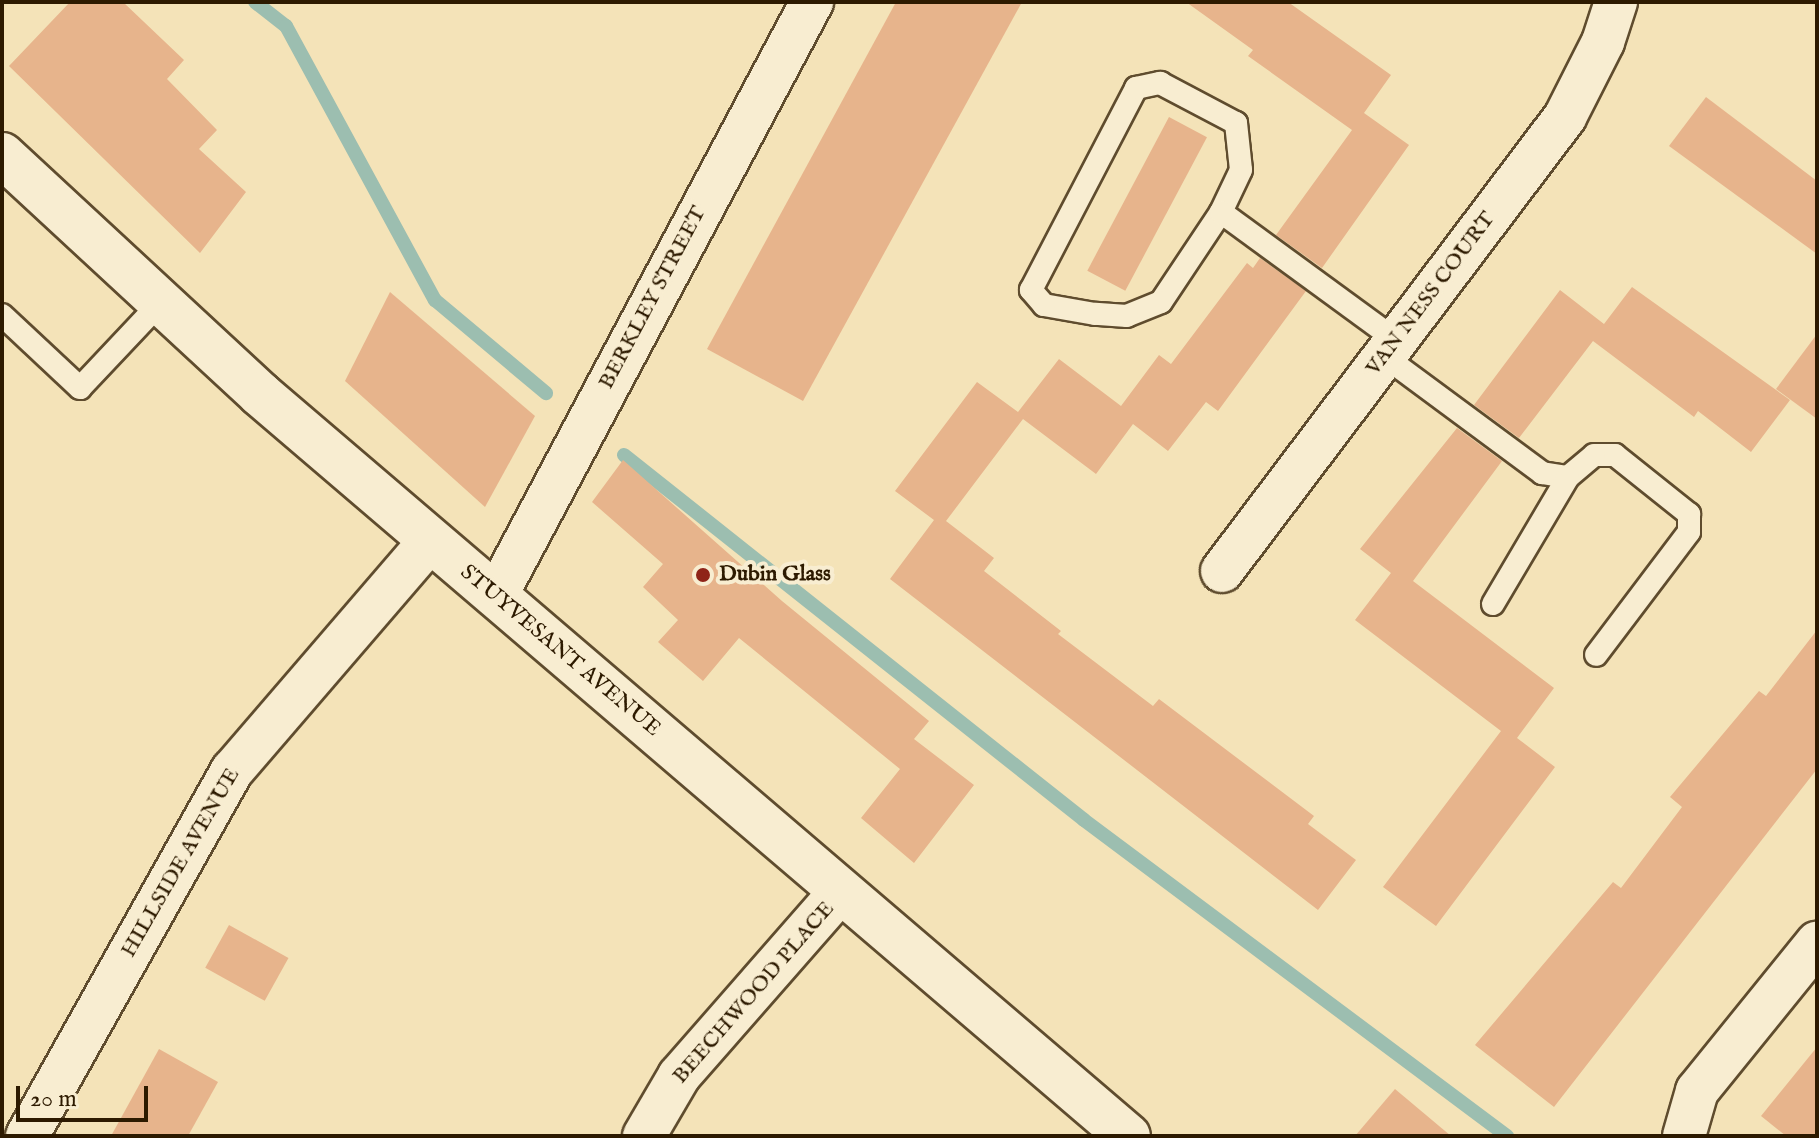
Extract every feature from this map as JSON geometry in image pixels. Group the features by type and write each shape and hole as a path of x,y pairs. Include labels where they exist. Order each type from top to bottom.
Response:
{"main road":[{"name":"STUYVESANT AVENUE","path":"2,155 161,302 430,541 1128,1136"}],"street":[{"name":"BERKLEY STREET","path":"496,596 812,2"},
{"name":"VAN NESS COURT","path":"1222,571 1565,117 1616,2"},
{"name":"HILLSIDE AVENUE","path":"27,1136 232,771 430,541"},
{"name":"BEECHWOOD PLACE","path":"644,1136 679,1076 841,891"},
{"path":"1684,1136 1697,1091 1817,943"}],"lane":[{"path":"1160,83 1236,123 1241,170 1221,212 1161,302 1127,316 1044,305 1031,290 1136,88 1160,83"},
{"path":"1221,212 1542,473 1568,477"},
{"path":"2,315 80,388 161,302"},
{"path":"1493,604 1568,477 1594,455 1615,455 1689,514 1689,532 1596,655"}],"building":[{"path":"70,2 123,2 184,60 167,79 217,130 199,149 246,192 200,253 9,66"},
{"path":"896,2 1022,2 803,401 707,349"},
{"path":"1186,2 1288,2 1391,75 1364,113 1409,145 1322,268 1276,235 1352,130 1248,56 1253,50"},
{"path":"1706,97 1817,181 1817,254 1669,146"},
{"path":"1169,117 1207,137 1125,291 1087,271"},
{"path":"1260,258 1306,291 1218,411 1206,402 1168,451 1133,424 1096,474 1023,419 946,521 994,558 984,571 1061,631 1058,634 1153,706 1159,699 1314,816 1308,824 1356,860 1318,910 890,579 934,520 895,491 977,382 1018,412 1059,359 1121,406 1159,355 1171,364 1247,263 1253,268"},
{"path":"1632,287 1790,400 1751,452 1698,411 1694,417 1593,341 1519,438 1474,405 1560,290 1604,324"},
{"path":"390,292 535,416 485,507 345,381"},
{"path":"1817,334 1817,419 1776,389"},
{"path":"1457,428 1502,461 1413,581 1554,688 1517,738 1555,767 1436,926 1383,887 1501,731 1355,620 1391,573 1360,549"},
{"path":"623,460 782,601 929,721 914,739 974,785 914,863 861,818 900,769 739,638 703,681 658,642 678,620 643,587 663,564 592,502"},
{"path":"1817,630 1817,769 1554,1107 1475,1045 1613,882 1621,888 1682,807 1670,797 1759,691 1766,696"},
{"path":"229,925 288,958 265,1001 205,968"},
{"path":"1817,1047 1817,1136 1786,1136 1761,1116"},
{"path":"159,1049 218,1082 188,1136 111,1136"},
{"path":"1395,1089 1451,1136 1355,1136"}],"waterway":[{"path":"255,2 286,26 435,300 546,393"},
{"path":"624,455 1084,820 1507,1136"}],"place":[{"name":"Dubin Glass","path":"703,575"}]}
